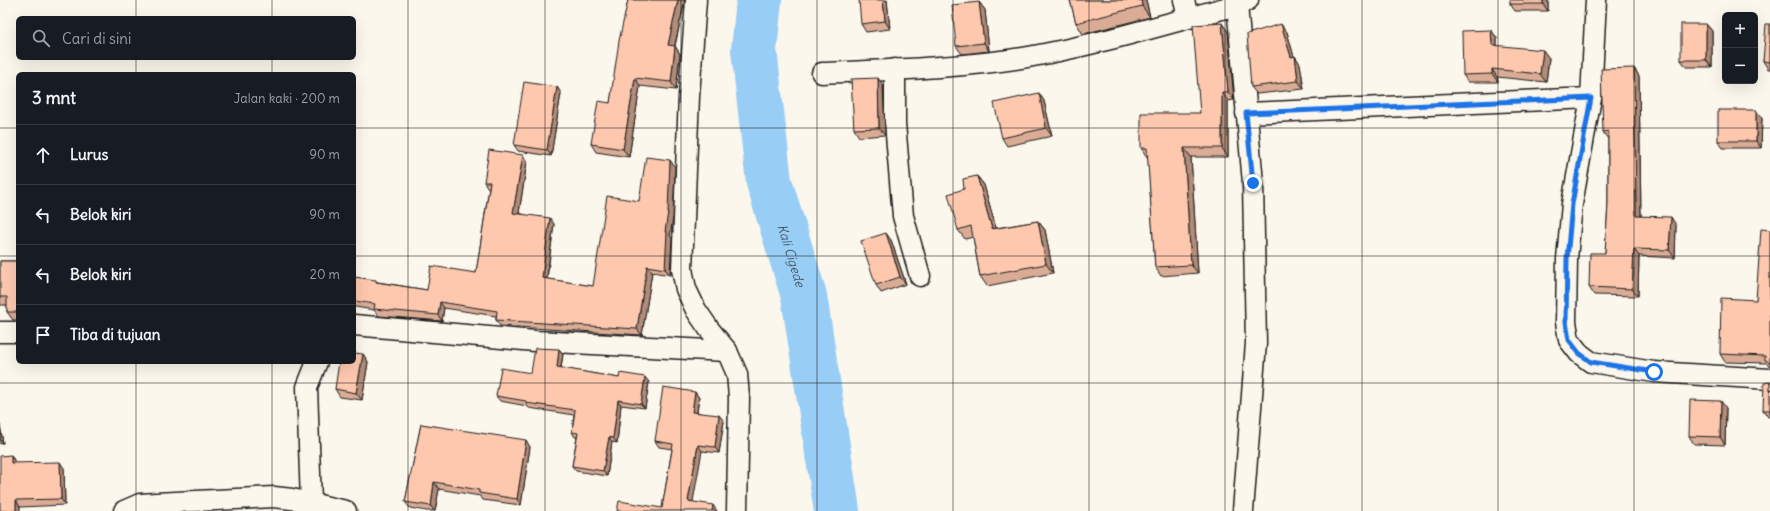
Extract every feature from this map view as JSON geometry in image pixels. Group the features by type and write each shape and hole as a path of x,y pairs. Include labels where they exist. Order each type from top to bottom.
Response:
{"street":[{"path":"696,0 689,96 682,269 686,289 696,310 708,329 727,351 737,374 739,397 737,511"},
{"path":"1596,0 1591,98 1572,204 1568,251 1566,322 1569,340 1579,353 1591,362 1654,372 1770,379"},
{"path":"822,73 978,63 1028,57 1082,46 1186,9 1242,3 1246,113 1253,183 1256,343 1243,511"},
{"path":"896,69 895,124 903,216 920,276"},
{"path":"1246,113 1591,98"},
{"path":"356,325 535,341 727,351"},
{"path":"0,332 16,332"},
{"path":"312,503 307,387 316,364"},
{"path":"124,511 140,504 258,498 292,499 346,511"}],"building":[{"path":"628,0 678,0 668,45 675,46 671,82 635,78 623,149 591,144 598,101 610,103 619,41"},
{"path":"859,0 883,0 885,21 861,24"},
{"path":"1070,0 1141,0 1142,6 1076,23"},
{"path":"1510,0 1543,0 1543,4 1510,4"},
{"path":"979,2 984,43 956,46 952,5"},
{"path":"1222,23 1228,92 1222,92 1222,148 1184,148 1191,265 1155,267 1147,148 1141,148 1141,113 1200,113 1193,25"},
{"path":"1281,24 1291,57 1295,56 1298,81 1251,87 1247,34"},
{"path":"1681,24 1706,24 1706,60 1681,60"},
{"path":"1766,24 1770,24 1770,62 1763,61"},
{"path":"1491,30 1492,45 1543,50 1540,74 1492,69 1492,74 1463,75 1462,31"},
{"path":"1634,68 1636,216 1671,217 1669,250 1634,249 1632,289 1589,287 1590,253 1605,253 1608,204 1608,131 1603,132 1601,69"},
{"path":"878,78 879,128 854,129 851,79"},
{"path":"524,82 557,87 547,150 514,145"},
{"path":"1039,93 1046,128 1002,138 994,103"},
{"path":"1718,110 1756,110 1756,141 1718,141"},
{"path":"489,150 523,155 513,213 550,218 542,278 593,286 607,196 639,201 646,157 670,160 668,212 665,232 667,232 665,269 647,266 637,329 496,320 497,311 440,302 438,315 374,309 375,304 356,301 356,277 427,290 431,266 476,273 490,182 484,182"},
{"path":"977,176 992,229 1038,221 1046,264 980,276 971,226 958,230 948,194 964,189 963,179"},
{"path":"1761,229 1770,230 1770,362 1765,360 1765,356 1720,354 1721,298 1756,300"},
{"path":"886,233 900,277 876,285 861,241"},
{"path":"0,261 16,261 16,312 7,312 7,297 0,297"},
{"path":"535,348 559,349 557,367 619,378 620,373 645,377 641,404 618,400 613,438 609,437 603,471 572,466 578,433 572,432 575,410 526,403 526,401 496,396 501,368 531,373"},
{"path":"356,353 363,354 356,393 335,389 339,364 356,364"},
{"path":"1770,382 1770,410 1763,410 1764,383"},
{"path":"663,387 695,392 692,412 719,415 715,447 698,445 688,501 713,505 712,511 617,511 619,501 662,508 673,444 655,441"},
{"path":"1690,400 1721,401 1720,437 1689,436"},
{"path":"421,424 526,440 517,499 479,493 479,490 434,482 431,506 405,502"},
{"path":"11,455 11,463 60,462 61,499 16,500 16,511 0,511 0,456"}],"waterway":[{"name":"Kali Cigede","path":"759,0 754,50 769,182 804,296 837,511"}],"route":[{"path":"1253,183 1246,113 1591,98 1572,204 1567,259 1566,322 1569,340 1579,353 1591,362 1654,372"}]}
